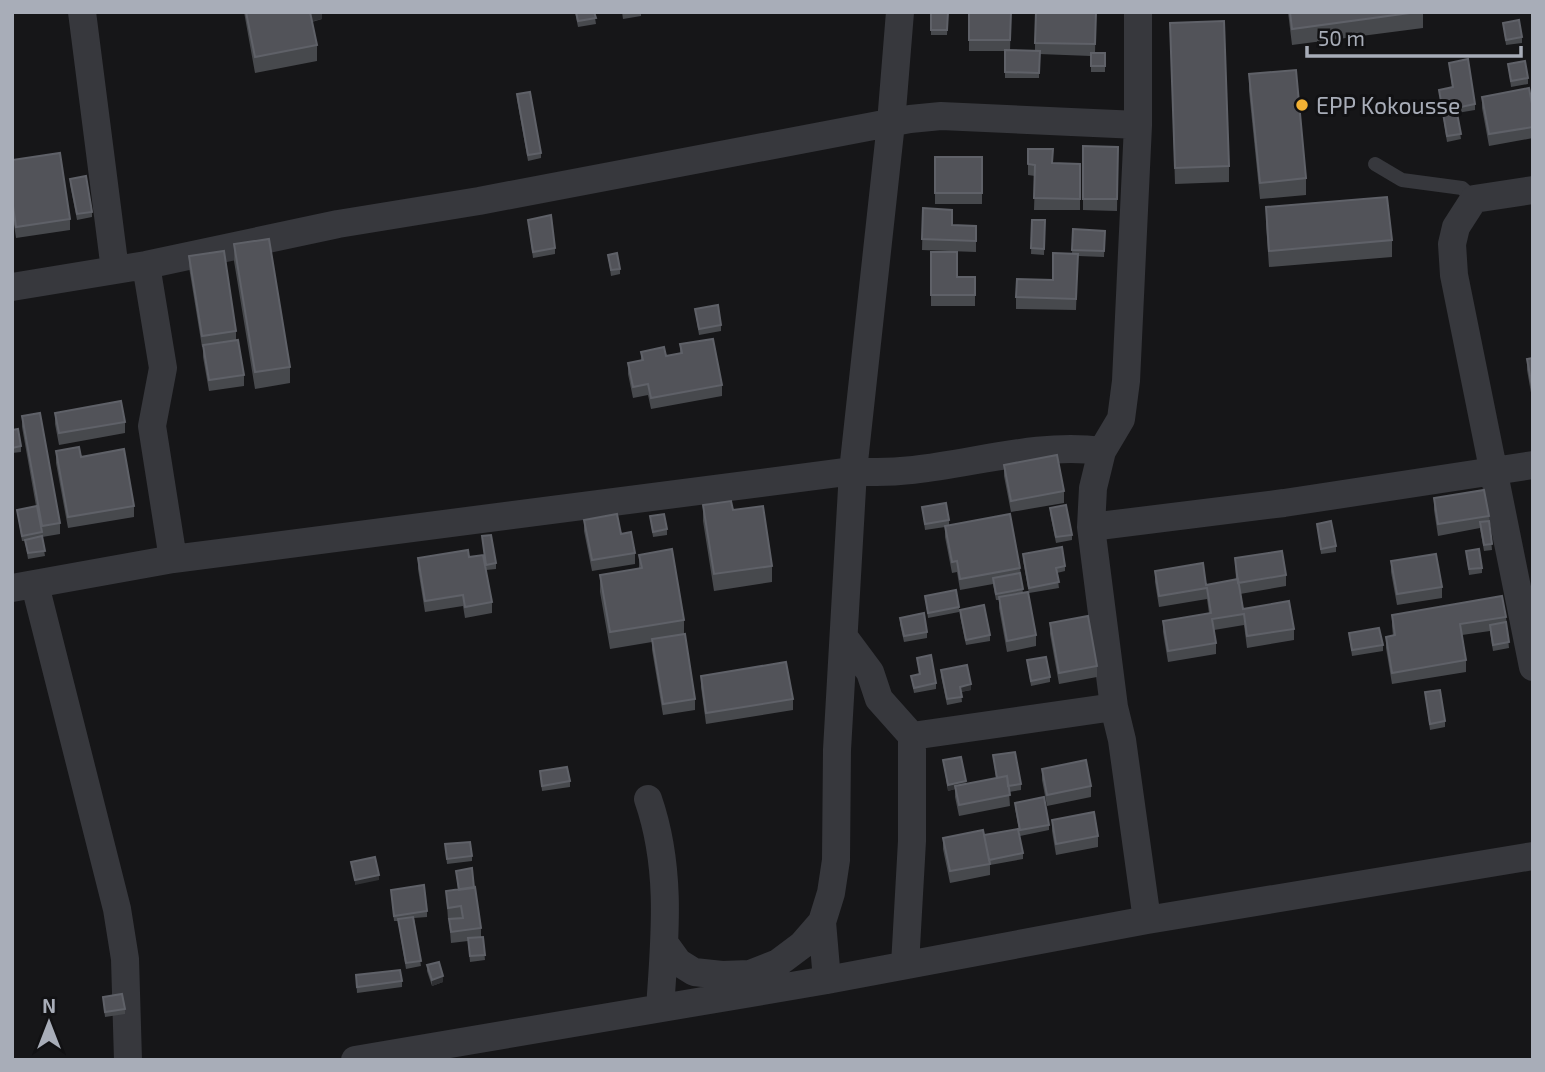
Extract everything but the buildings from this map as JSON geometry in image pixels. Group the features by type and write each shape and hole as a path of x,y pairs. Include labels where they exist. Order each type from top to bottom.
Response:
{"street":[{"path":"82,12 115,270"},
{"path":"827,980 822,922 836,860 837,750 853,471 891,123 900,12"},
{"path":"1138,12 1138,125 1126,381 1121,419 1102,451 1093,488 1091,527 1114,706 1132,804 1147,920"},
{"path":"12,286 146,265 338,224 479,201 891,123 941,116 1138,125"},
{"path":"1533,190 1474,199 1456,227 1452,244 1454,275 1529,630 1533,667"},
{"path":"146,265 163,368 152,426 173,559"},
{"path":"128,1060 125,959 117,909 75,735 50,656 24,587 173,559 853,471 916,471 1045,449 1075,447 1102,451"},
{"path":"1091,527 1533,465"},
{"path":"844,637 870,672 879,699 912,736 910,893 905,965"},
{"path":"912,736 1114,706"},
{"path":"648,799 662,847 666,891 660,1008"},
{"path":"355,1060 827,980 1147,920 1533,856"},
{"path":"665,944 678,962 694,972 750,974 778,963 802,945 822,922"}],"lane":[{"path":"1375,164 1402,180 1462,188 1474,199"}],"place":[{"name":"EPP Kokousse","path":"1302,105"}]}
